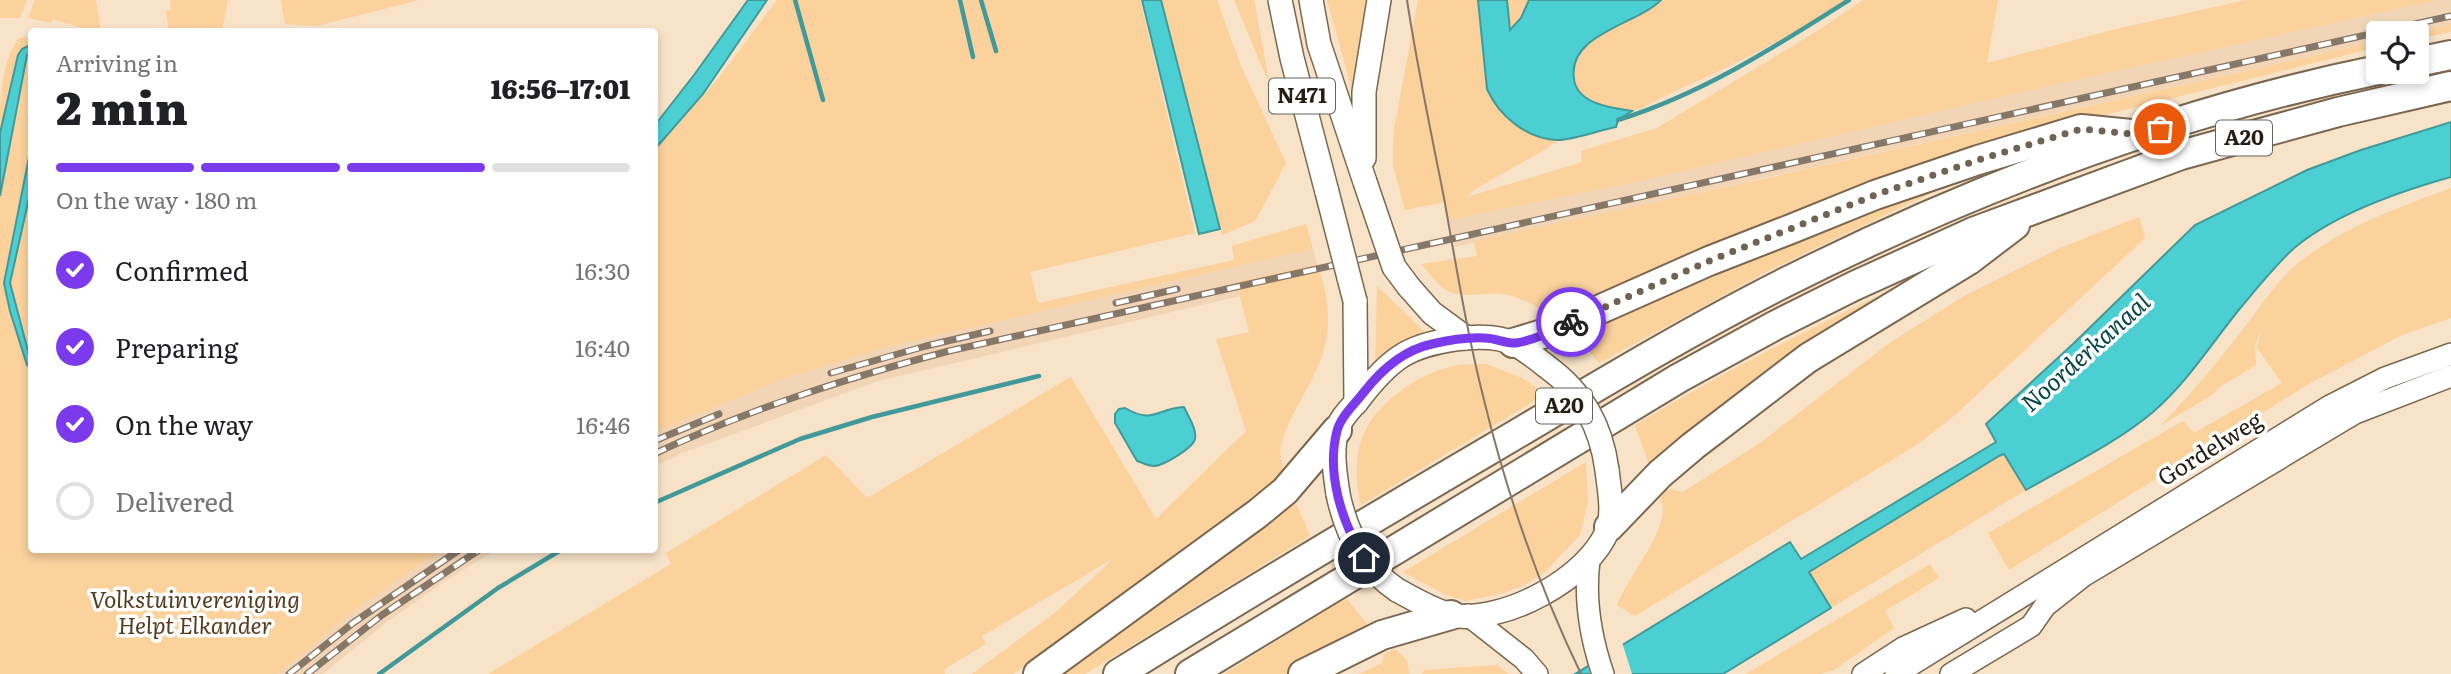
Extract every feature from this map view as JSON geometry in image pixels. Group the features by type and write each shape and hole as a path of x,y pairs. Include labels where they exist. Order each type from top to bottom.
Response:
{"highway":[{"path":"2429,60 2451,55"},
{"name":"A20","path":"1118,674 1292,566 1633,365 1781,285 1903,227 2029,175 2141,135 2250,102 2366,73"},
{"name":"A20","path":"1189,674 1679,378 1762,332 1865,281 1973,232 2181,155 2338,112 2451,86"},
{"name":"A20","path":"1514,343 1549,332 1709,261 1875,195 1978,160 2081,129 2141,135"},
{"name":"A20","path":"1609,527 1660,474 1808,358 1969,260 2042,205"},
{"path":"1038,674 1257,514 1285,491 1337,430"},
{"path":"1303,674 1382,635 1460,615"}],"main road":[{"name":"N471","path":"1280,0 1292,58 1355,301 1356,403"},
{"name":"N471","path":"1311,0 1319,44 1394,267 1433,313 1466,338"},
{"path":"1365,183 1364,92 1379,0"},
{"path":"1460,615 1504,610 1544,593 1589,560 1609,527 1611,501 1605,452 1593,418 1573,389 1546,366 1514,343 1485,338 1466,338 1424,346 1400,357 1373,380 1344,416 1337,430 1334,472 1343,517 1364,558 1397,590 1422,604 1460,615 1531,667"},
{"name":"Gordelweg","path":"1896,674 2330,406 2385,378 2451,354"},
{"name":"Gordelweg","path":"1951,674 2031,626 2045,606 2083,576 2355,413 2451,376"},
{"path":"1589,560 1589,624 1603,674"},
{"name":"Gordelweg","path":"1917,674 2059,586 2083,576"},
{"name":"Gordelweg","path":"1863,674 1903,648 1994,605 2007,607"}],"shaded area":[{"path":"2438,0 2451,0 2451,24 2429,29 2429,21 2366,21 2366,44 1455,247 1449,220 1645,180 2058,84"},
{"path":"1313,249 1321,277 878,381 682,453 658,465 658,431 789,377 887,347"},
{"path":"438,553 491,553 388,621 323,674 278,674 361,605"}],"green space":[{"path":"0,0 27,0 20,18 0,18"},
{"path":"35,0 96,0 101,28 82,28 53,19 51,23 28,18"},
{"path":"170,0 228,0 223,28 169,28 166,11 171,10"},
{"path":"281,0 419,0 317,26 285,24"},
{"path":"777,0 1140,0 1195,233 1030,272 1038,303 1234,260 1232,246 1306,224 1313,249 887,347 789,377 658,431 658,146 718,79"},
{"path":"1161,0 1217,0 1241,66 1286,163 1255,221 1222,235"},
{"path":"1234,0 1254,0 1270,86"},
{"path":"1327,0 1372,0 1355,101"},
{"path":"1418,0 1478,0 1487,89 1537,136 1558,140 1475,189 1467,197 1582,162 1581,151 1657,128 1863,0 1998,0 1987,63 2116,29 2246,0 2438,0 2058,84 1645,180 1449,220 1445,202 1405,210 1393,165 1394,129"},
{"path":"1507,0 1529,0 1522,18 1509,30"},
{"path":"1661,0 1845,0 1760,51 1637,110 1616,110 1598,104 1582,94 1574,81 1573,68 1584,48 1592,40"},
{"path":"2451,24 2451,32 2429,37 2429,29"},
{"path":"28,38 28,47 0,133 4,73 18,39"},
{"path":"2366,44 2366,50 1972,148 1776,219 1551,316 1528,302 1509,295 1461,295 1448,291 1421,264 1477,256 1474,241"},
{"name":"Volkstuinvereniging Helpt Elkander","path":"27,55 28,162 4,283 10,283 28,202 28,553 438,553 361,605 278,674 0,674 0,196"},
{"path":"1969,175 1768,271 1599,363 1576,336 1843,220"},
{"path":"2451,188 2451,318 2402,335 2307,385 2009,570 1988,533 2183,421 2194,433 2282,383 2257,348 2261,330 2255,346 2256,365 2160,426 2190,394 2276,286 2302,260 2355,227"},
{"path":"2139,217 2145,238 1955,415 1918,444 1635,616 1617,605 1659,527 1663,514 1660,496 1667,489 1683,492 1760,443 1888,344 1964,296 2060,248"},
{"path":"1951,262 1653,476 1635,425 1791,339"},
{"path":"1318,264 1327,304 1327,335 1316,371 1290,420 1281,445 1286,478 1013,674 972,674 1057,611 1114,558 982,636 986,644 946,668 945,674 488,674 671,564 666,553 826,455 867,498 1071,377 1156,519 1246,431 1216,339 1249,332 1236,282"},
{"path":"1377,286 1427,334 1375,371"},
{"path":"1486,364 1522,378 1546,394 1361,505 1357,458 1365,431 1381,408 1405,388 1432,373 1459,365"},
{"path":"2004,453 2026,490 1831,608 1808,572"},
{"path":"1586,462 1588,502 1580,535 1547,570 1529,583 1504,593 1466,601 1446,595 1403,572"},
{"path":"1295,501 1310,536 1085,674 1056,674"},
{"path":"1930,564 1939,578 1885,611 1894,628 1834,670 1820,674 1746,674"},
{"path":"1346,598 1372,630 1295,674 1224,674"},
{"path":"1395,649 1407,660 1409,674 1359,674 1382,663 1384,654"},
{"path":"1497,665 1508,674 1422,674 1424,670"}],"water":[{"path":"748,0 767,0 703,94 658,146 658,121"},
{"path":"1142,0 1161,0 1220,229 1199,234"},
{"path":"1478,0 1507,0 1510,30 1521,18 1529,0 1661,0 1650,9 1592,41 1581,51 1575,64 1574,79 1577,87 1588,99 1632,111 1618,120 1616,127 1562,140 1534,135 1515,124 1499,108 1487,89"},
{"path":"28,46 28,55 0,196 0,133 18,55"},
{"name":"Noorderkanaal","path":"2451,122 2451,177 2389,197 2347,215 2308,237 2272,270 2166,400 2108,444 2026,490 2004,454 1999,456 1809,572 1831,608 1723,674 1575,674 1790,542 1801,559 1996,442 1986,424 2195,225 2307,170"},
{"path":"28,162 28,202 10,283 28,351 27,365 4,283"},
{"path":"1184,407 1195,431 1193,443 1177,456 1158,465 1150,466 1137,461 1115,423 1115,414 1119,409 1125,408 1149,415"}],"pier":[{"path":"1622,642 1632,674 1590,674 1587,663"}],"waterway":[{"path":"795,0 823,100"},
{"path":"960,0 973,57"},
{"path":"981,0 996,51"},
{"path":"1618,120 1679,97 1737,68 1849,0"},
{"path":"658,501 800,439 872,417 1039,376"},
{"path":"379,674 498,588 556,553"}],"tram line":[{"path":"1407,0 1467,324 1493,435 1538,574 1581,674"}],"railway":[{"path":"658,452 799,396 949,351 2451,16"},
{"path":"1116,303 1177,289"},
{"path":"831,373 990,331"},
{"path":"658,439 719,414"},
{"path":"289,674 353,623 455,553"},
{"path":"307,674 382,615 475,553"}],"way so far":[{"path":"1571,322 1709,261 1875,195 1978,160 2081,129 2141,135 2160,129"}],"route":[{"path":"1364,558 1343,517 1334,472 1334,451 1337,430 1344,416 1373,380 1400,357 1433,344 1466,338 1514,343 1571,322"}]}
